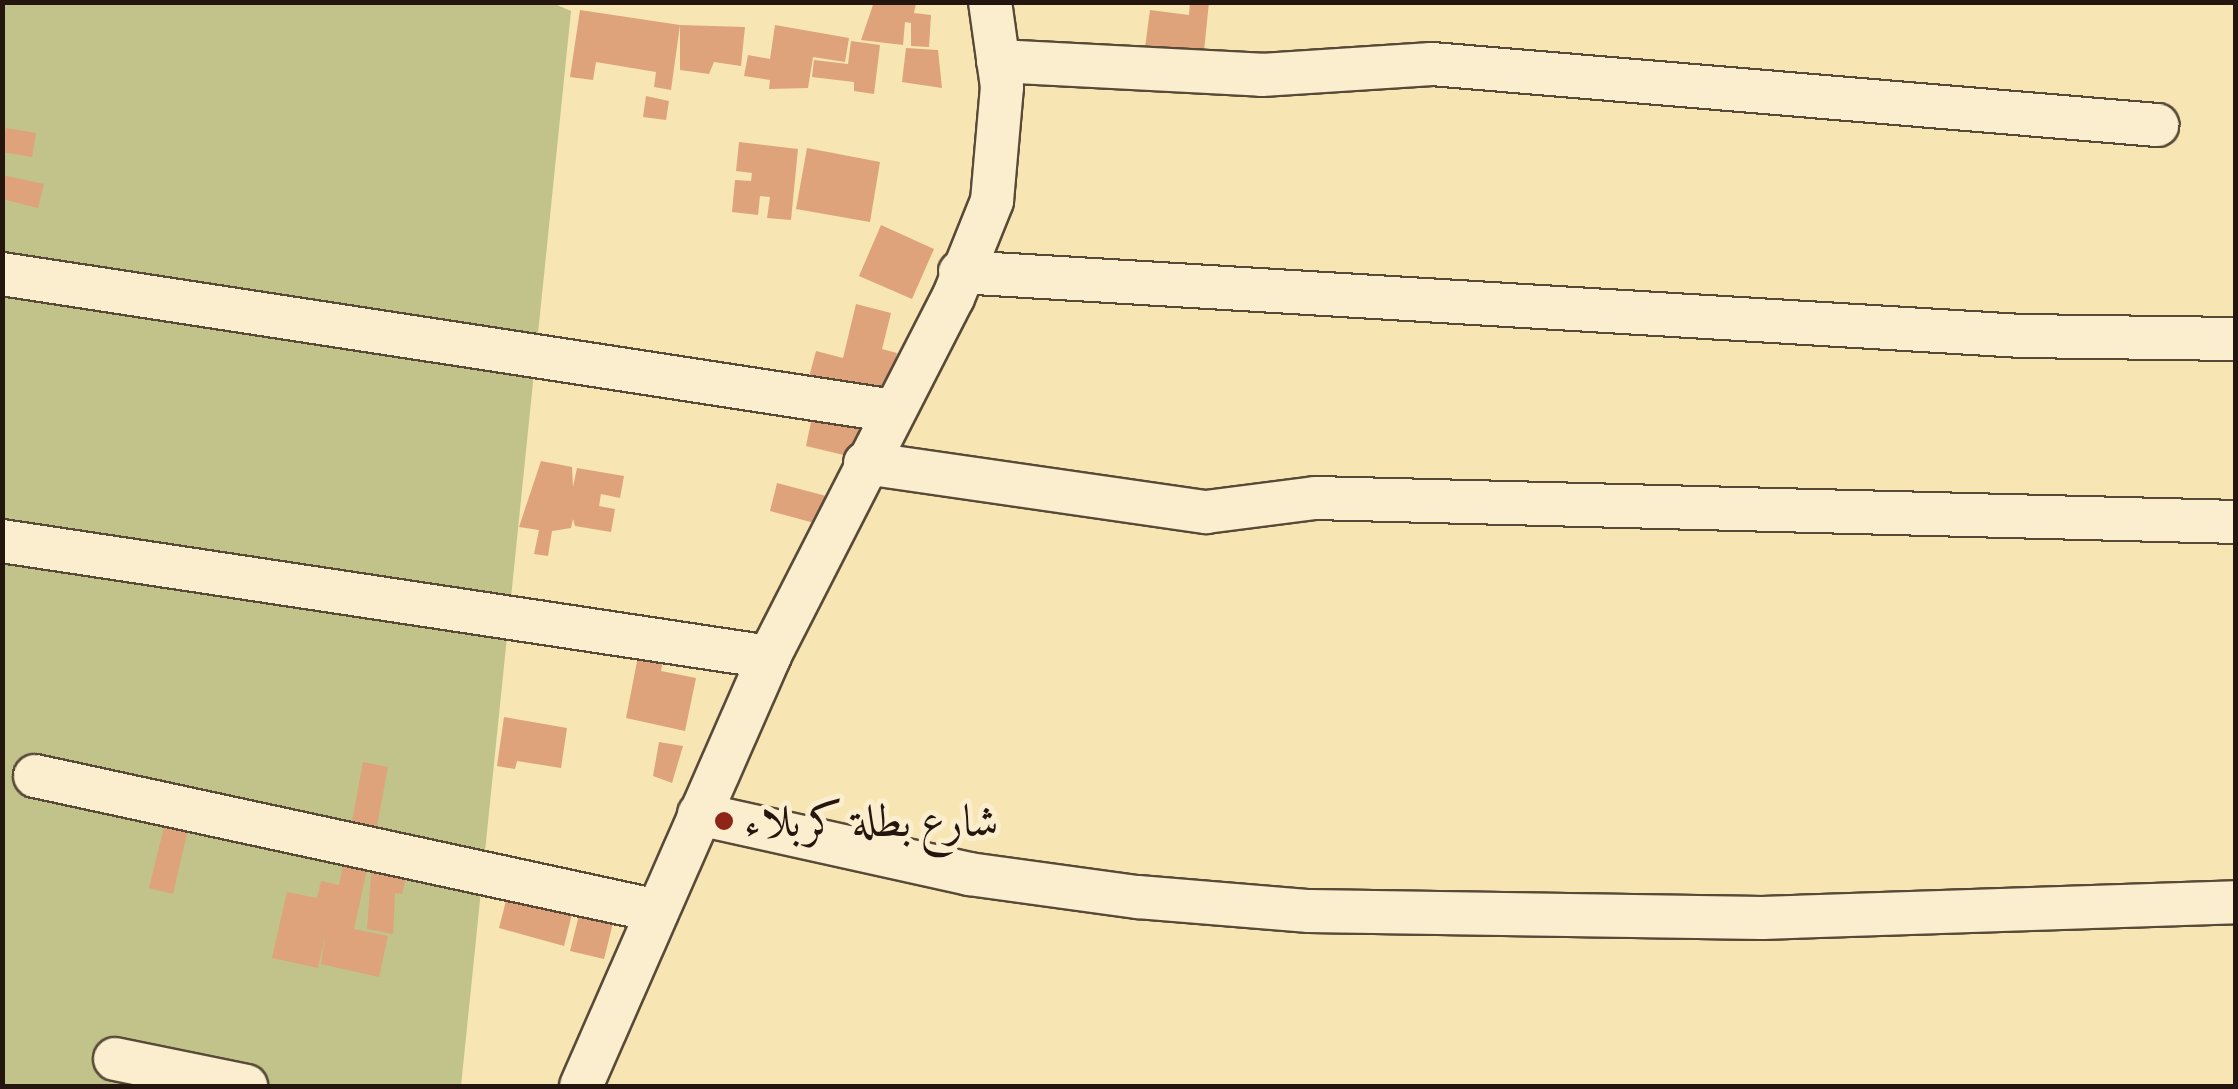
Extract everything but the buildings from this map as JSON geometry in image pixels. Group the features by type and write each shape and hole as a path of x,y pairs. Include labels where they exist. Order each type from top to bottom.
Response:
{"street":[{"path":"580,1086 769,657 865,463 953,298 960,272 992,201 1000,133 998,61 990,2"},
{"path":"998,61 1262,75 1432,64 2157,124"},
{"path":"960,272 2021,336 2236,338"},
{"path":"2,274 893,411"},
{"path":"865,463 1206,512 1315,498 2236,522"},
{"path":"2,541 769,657"},
{"path":"34,776 658,910"},
{"path":"699,814 968,874 1138,897 1310,910 1762,918 2236,902"},
{"path":"115,1059 246,1086"}],"green space":[{"path":"550,2 571,11 461,1086 3,1086 2,3"}],"place":[{"name":"شارع بطلة كربلاء","path":"724,821"}]}
